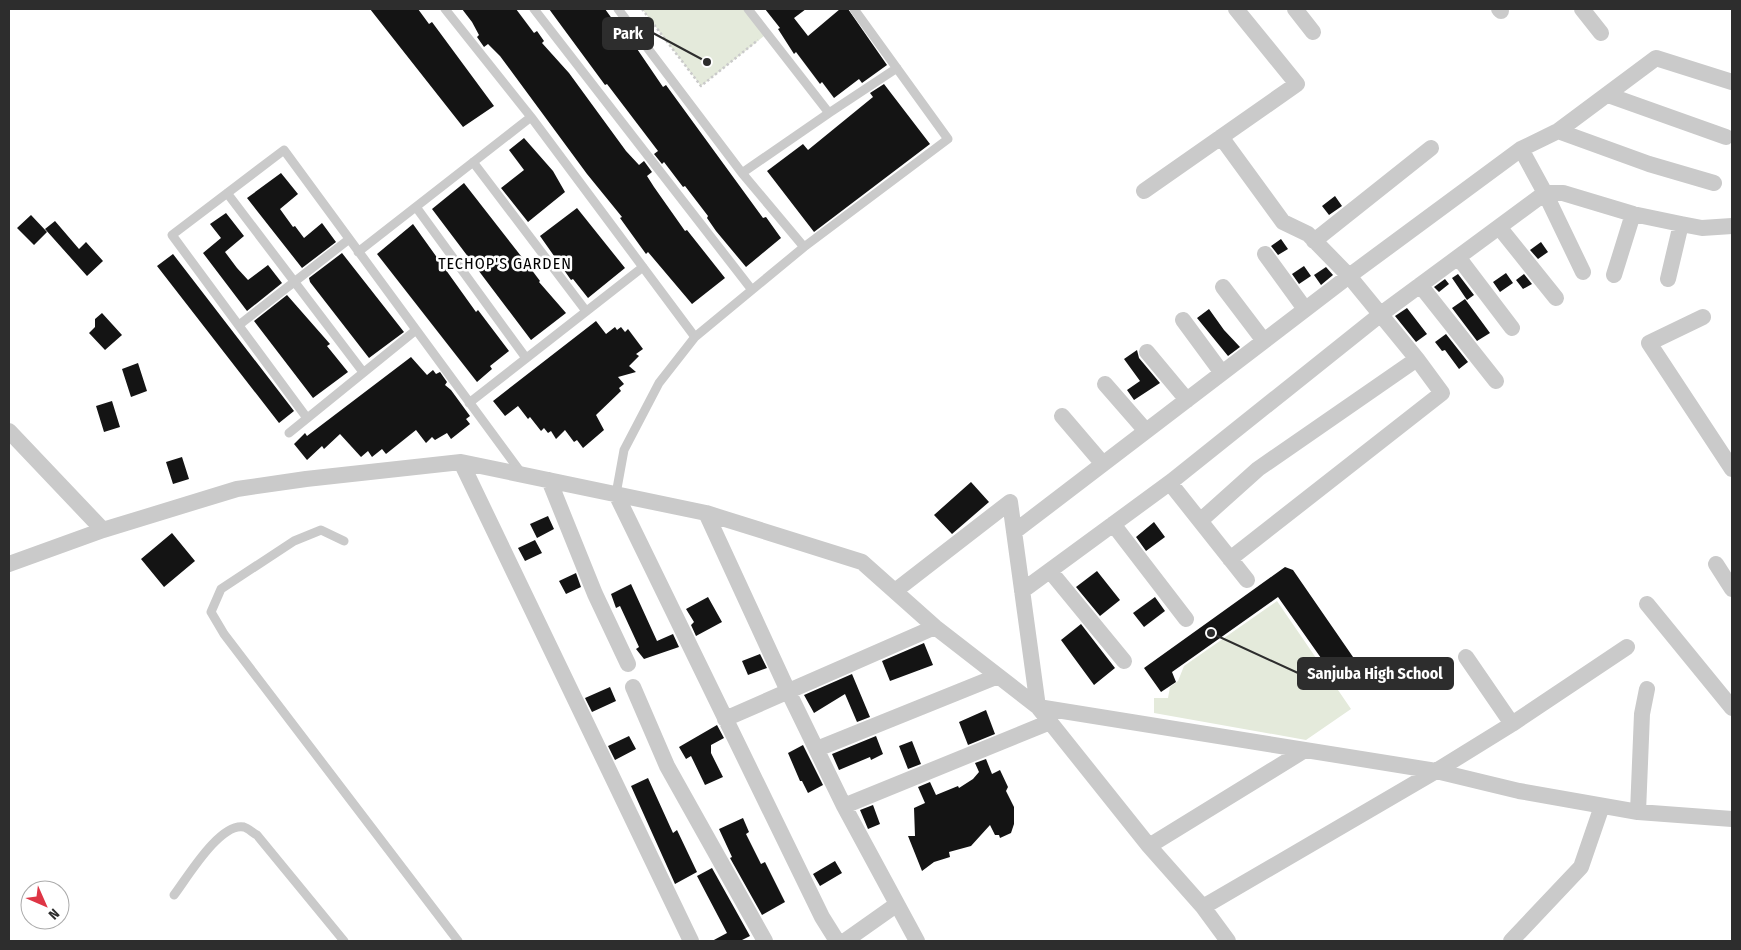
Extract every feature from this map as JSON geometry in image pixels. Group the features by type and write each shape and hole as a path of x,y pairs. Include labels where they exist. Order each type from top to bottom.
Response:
{"street":[{"path":"1144,191 1297,84 1236,9"},
{"path":"1295,9 1313,32"},
{"path":"1582,9 1601,33"},
{"path":"1014,532 1305,309 1521,149 1558,131 1608,96 1656,58 1732,82"},
{"path":"1608,96 1726,138"},
{"path":"1558,131 1649,164 1714,183"},
{"path":"1221,137 1283,222 1308,234 1349,276 1417,359 1442,393 1230,559"},
{"path":"1314,241 1432,148"},
{"path":"1521,149 1545,193 1583,272"},
{"path":"1022,591 1170,482 1381,314 1545,193 1563,193 1633,214 1702,228 1732,226"},
{"path":"1614,275 1633,214"},
{"path":"1668,279 1681,224"},
{"path":"1499,226 1556,298"},
{"path":"1265,254 1305,309"},
{"path":"1458,257 1512,328"},
{"path":"1420,285 1496,381"},
{"path":"1223,287 1264,341"},
{"path":"1703,317 1649,343 1732,470"},
{"path":"1183,320 1222,373"},
{"path":"1147,352 1187,400"},
{"path":"1200,521 1258,469 1417,359"},
{"path":"1106,384 1146,431"},
{"path":"1062,416 1103,464"},
{"path":"9,431 103,530"},
{"path":"461,462 692,941"},
{"path":"9,564 103,530 237,489 461,462 706,513 862,562 935,627 1038,706 1149,846 1203,907 1228,941"},
{"path":"549,480 595,594 628,664"},
{"path":"1170,482 1247,580"},
{"path":"616,494 822,917 837,941"},
{"path":"895,591 1010,502 1038,706"},
{"path":"706,513 788,691 844,806 917,941"},
{"path":"1113,524 1186,619"},
{"path":"1716,564 1732,589"},
{"path":"1050,571 1124,661"},
{"path":"1647,604 1732,708"},
{"path":"725,718 935,627"},
{"path":"1203,907 1436,771 1512,724 1628,647"},
{"path":"1466,657 1512,724"},
{"path":"817,749 998,676"},
{"path":"633,686 667,766 765,941"},
{"path":"1638,812 1642,714 1647,689"},
{"path":"1038,706 1436,771 1519,791 1638,812 1732,820"},
{"path":"844,806 1050,722"},
{"path":"1149,846 1305,750"},
{"path":"1511,941 1581,867 1602,806"},
{"path":"845,941 896,905"}],"lane":[{"path":"446,9 531,117 695,337"},
{"path":"534,9 752,290"},
{"path":"618,9 742,173 804,247"},
{"path":"748,9 829,113"},
{"path":"616,494 624,450 659,383 695,337 804,247 948,139 854,9"},
{"path":"742,173 897,68"},
{"path":"358,252 531,117"},
{"path":"307,418 172,235 284,150 348,240 523,475"},
{"path":"473,162 586,311"},
{"path":"227,193 363,372"},
{"path":"416,207 526,358"},
{"path":"239,325 348,240"},
{"path":"469,403 643,267"},
{"path":"290,433 416,330"},
{"path":"344,540 321,530 294,541 221,589 211,612 224,634 458,941"},
{"path":"174,896 219,837 231,828 245,827 257,836 344,941"}],"path":[{"path":"642,9 702,86 761,38"}],"green space":[{"path":"642,9 751,9 769,32 701,86"},
{"path":"1277,601 1351,709 1306,740 1154,713 1154,698 1168,698 1170,687 1178,681 1184,666"}],"building":[{"path":"370,9 418,9 429,24 432,22 494,106 463,127"},
{"path":"462,9 516,9 534,33 537,31 544,41 542,43 569,73 626,151 639,165 644,161 652,172 647,176 654,187 685,231 687,230 725,278 692,304 648,252 646,254 620,218 622,217 587,174 500,56 488,44 484,47 477,37 479,35 472,22"},
{"path":"549,9 605,9 613,20 616,18 663,87 666,85 763,218 766,217 781,238 746,267 716,231 707,218 708,216 685,186 683,187 664,162 662,164 654,154 658,151 607,84 605,85"},
{"path":"765,9 806,9 794,18 808,36 840,9 848,9 887,65 862,83 859,79 834,98 822,82 820,84 796,52 794,54 778,29 780,28"},
{"path":"884,84 930,144 814,232 767,171 803,144 808,150 873,97 870,93"},
{"path":"524,138 553,171 565,192 528,222 501,188 524,170 509,150"},
{"path":"281,173 298,194 280,209 293,227 295,226 304,238 322,223 336,242 302,268 247,198"},
{"path":"464,183 539,282 566,313 531,340 432,209"},
{"path":"1335,196 1342,206 1329,215 1322,206"},
{"path":"577,208 625,268 588,298 573,279 571,280 540,236"},
{"path":"226,213 244,236 225,252 237,268 248,280 268,265 282,283 247,311 203,253 221,238 210,224"},
{"path":"31,215 47,232 34,245 17,228"},
{"path":"55,221 79,249 86,242 103,261 87,276 45,229"},
{"path":"413,224 476,312 478,310 509,351 490,366 492,369 477,382 377,254"},
{"path":"1281,239 1288,249 1278,255 1271,246"},
{"path":"1541,242 1548,252 1538,259 1530,250"},
{"path":"342,253 404,332 369,358 310,282 309,278"},
{"path":"173,254 294,411 279,423 157,266"},
{"path":"1304,266 1311,276 1299,284 1292,274"},
{"path":"1326,267 1333,275 1321,285 1314,275"},
{"path":"1506,273 1513,283 1500,292 1493,282"},
{"path":"1458,274 1474,295 1467,300 1452,278"},
{"path":"1524,274 1532,284 1523,289 1516,280"},
{"path":"1445,279 1449,284 1439,292 1434,287"},
{"path":"287,295 330,344 327,346 348,372 313,398 254,321"},
{"path":"1465,299 1490,333 1477,341 1452,308"},
{"path":"1407,308 1427,334 1416,342 1395,316"},
{"path":"1209,309 1224,330 1240,347 1228,356 1197,318"},
{"path":"102,313 122,335 105,350 89,333 95,327 95,319"},
{"path":"596,321 606,334 615,327 617,330 621,327 625,332 628,329 643,349 636,354 639,356 629,366 636,372 618,377 624,384 619,388 621,391 596,415 604,430 583,448 577,440 574,442 565,430 556,439 551,431 548,433 544,428 541,431 518,406 505,416 493,401"},
{"path":"1446,334 1468,362 1459,369 1445,350 1442,351 1435,342"},
{"path":"1137,350 1139,358 1160,383 1134,400 1127,390 1140,381 1124,359"},
{"path":"411,357 427,375 433,370 436,374 440,372 447,382 445,385 451,390 470,416 466,419 470,424 451,439 447,433 435,440 432,437 426,443 416,430 386,454 382,449 372,457 368,451 361,457 340,434 324,449 322,446 307,460 294,444 305,433 307,436"},
{"path":"138,363 147,391 131,397 122,369"},
{"path":"112,401 120,427 104,432 96,406"},
{"path":"182,457 189,479 173,484 166,462"},
{"path":"971,482 989,502 952,534 934,515"},
{"path":"548,516 554,529 537,538 530,524"},
{"path":"1154,522 1165,537 1146,551 1136,537"},
{"path":"172,533 195,561 164,587 141,559"},
{"path":"535,540 542,553 525,561 518,548"},
{"path":"1285,567 1293,570 1362,670 1340,685 1278,597 1172,672 1176,682 1161,692 1144,668"},
{"path":"1097,571 1120,600 1100,616 1076,587"},
{"path":"576,573 581,587 566,594 559,581"},
{"path":"631,584 657,641 673,634 679,647 644,659 636,649 639,647 620,606 616,608 611,594"},
{"path":"708,597 722,622 696,636 691,625 694,622 686,609"},
{"path":"1155,597 1165,611 1144,627 1133,613"},
{"path":"1081,624 1115,668 1094,685 1061,640"},
{"path":"924,643 933,665 890,681 882,661"},
{"path":"760,654 767,668 748,675 742,661"},
{"path":"852,674 870,717 857,722 845,694 814,713 804,695"},
{"path":"610,687 616,701 592,712 585,698"},
{"path":"986,710 995,734 968,745 959,722"},
{"path":"717,725 724,738 711,745 711,753 723,777 705,785 691,756 686,759 679,747"},
{"path":"629,736 636,749 615,760 608,746"},
{"path":"876,736 883,754 871,760 870,757 839,770 832,754"},
{"path":"912,741 921,764 908,769 899,746"},
{"path":"803,745 823,785 808,793 802,781 800,781 788,753"},
{"path":"986,759 992,774 1000,770 1008,787 1006,791 1014,807 1014,824 1011,833 1000,838 999,835 995,835 990,825 971,846 949,852 950,857 934,862 922,871 908,836 915,836 914,808 925,803 918,787 930,782 936,795 958,786 959,788 973,779 979,772 975,763"},
{"path":"648,778 673,833 677,830 697,872 675,884 631,786"},
{"path":"873,805 880,824 868,829 860,810"},
{"path":"743,818 749,832 746,834 761,864 765,862 785,902 762,915 730,858 732,857 719,829"},
{"path":"835,861 842,873 820,886 813,874"},
{"path":"712,868 750,936 740,941 712,941 727,933 697,876"}],"place":[{"name":"Park","path":"707,62"},
{"name":"Sanjuba High School","path":"1211,633"}],"district":[{"name":"TECHOP'S GARDEN","path":"505,263"}]}
